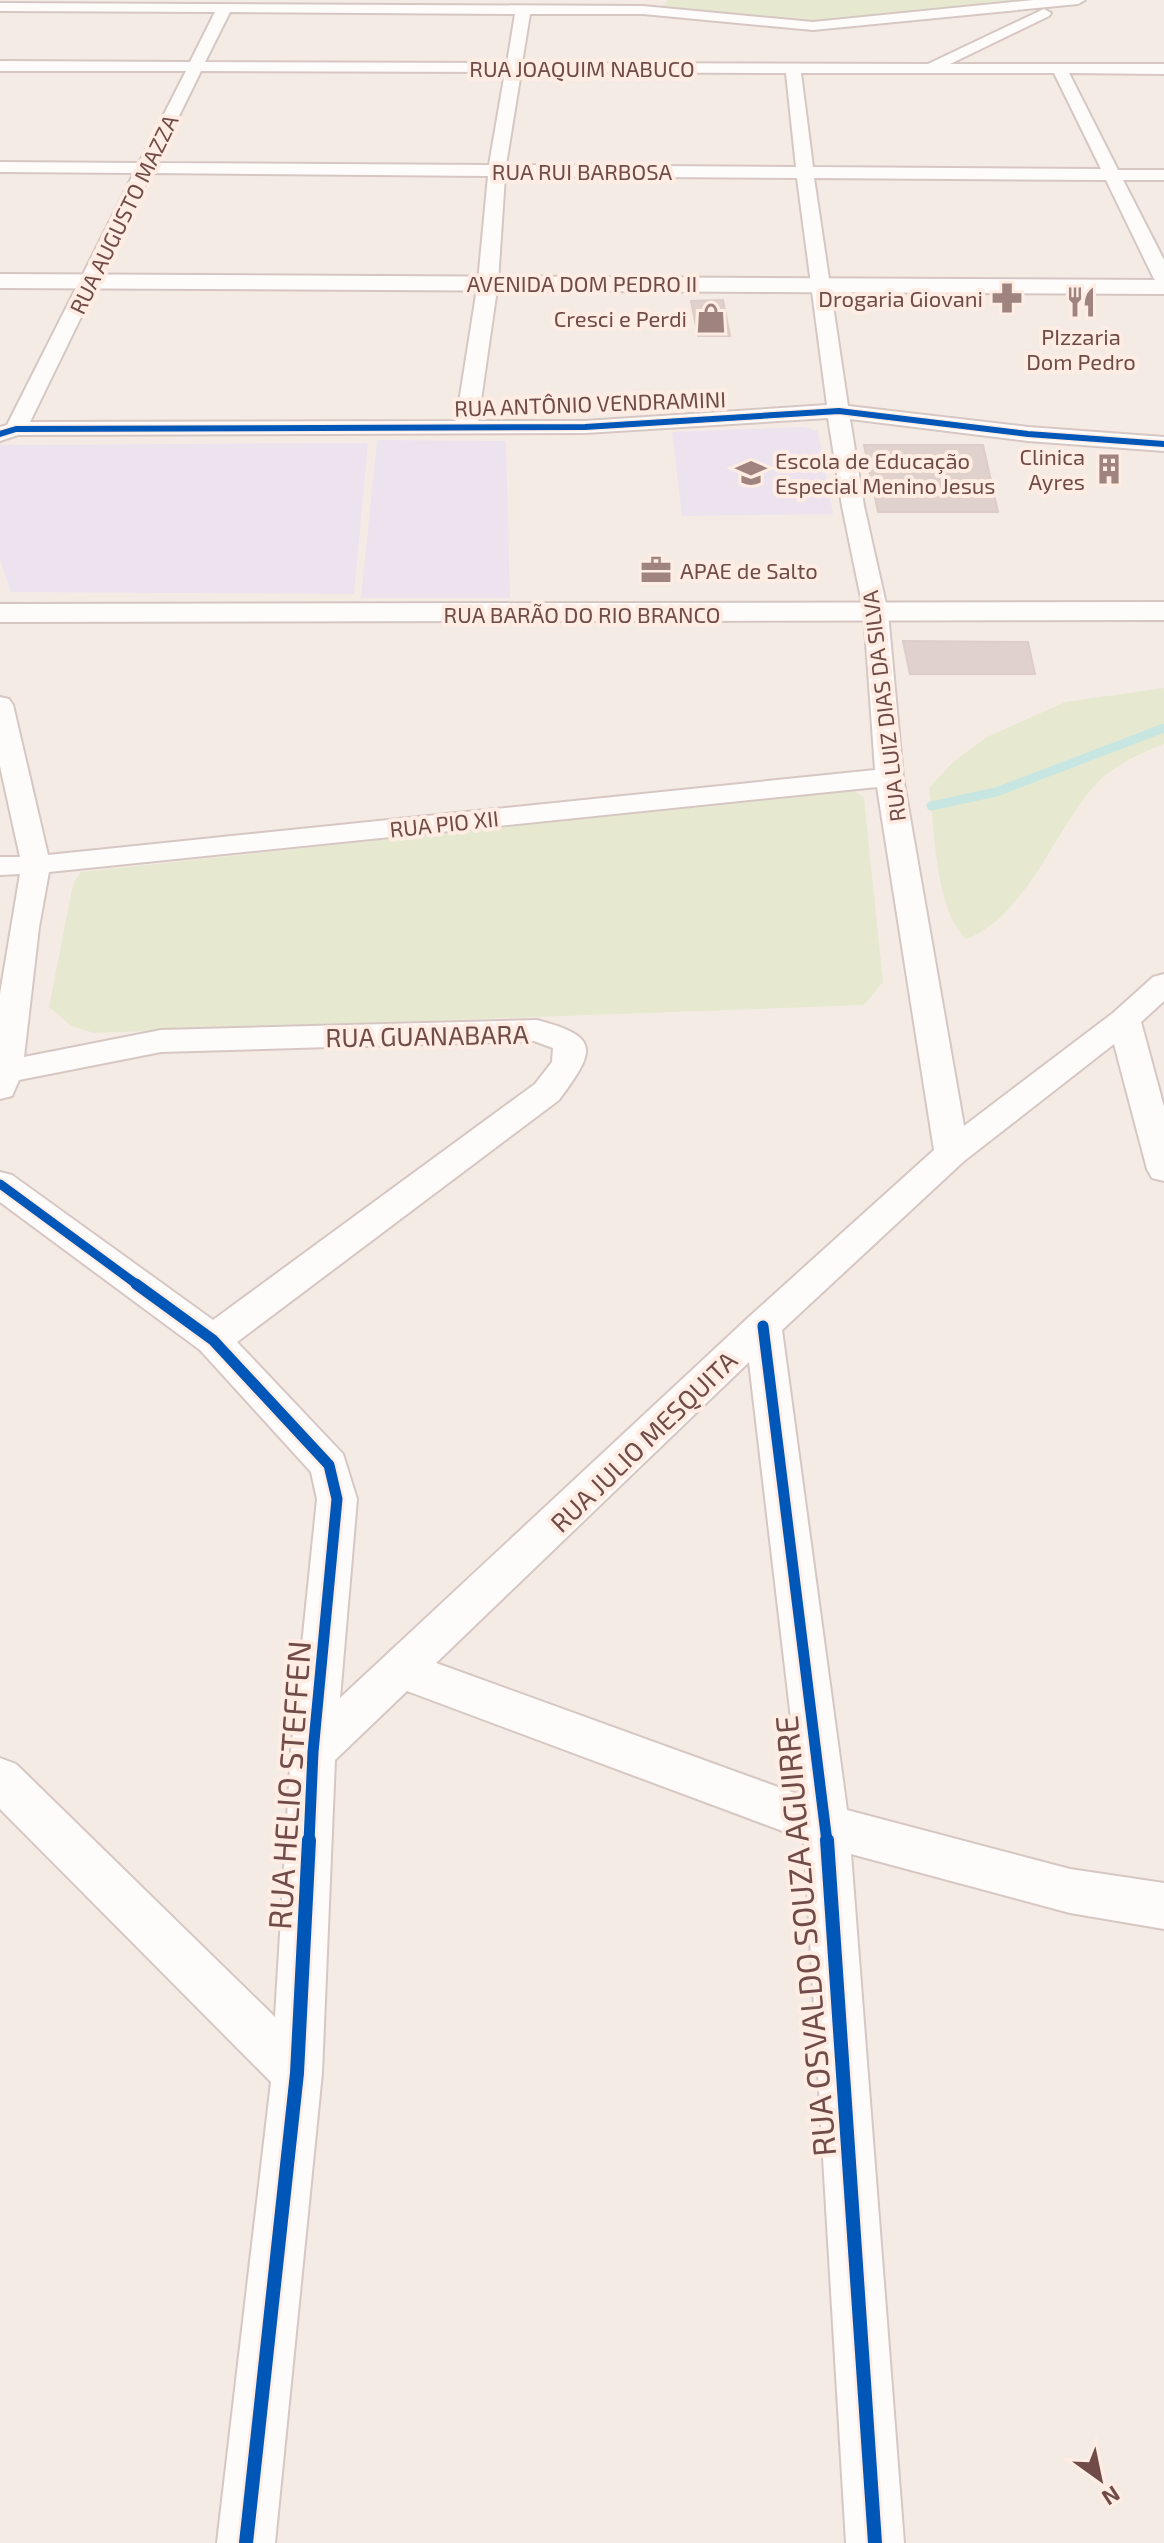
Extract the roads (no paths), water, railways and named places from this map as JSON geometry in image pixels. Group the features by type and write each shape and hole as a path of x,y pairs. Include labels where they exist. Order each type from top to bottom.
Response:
{"main road":[{"name":"AVENIDA DOM PEDRO II","path":"0,281 1164,287"},
{"name":"RUA BARÃO DO RIO BRANCO","path":"0,613 1164,611"}],"street":[{"path":"0,7 221,4 660,10 813,26 1074,1"},
{"path":"926,69 1074,1"},
{"name":"RUA AUGUSTO MAZZA","path":"8,431 20,425 196,66 221,4"},
{"path":"466,429 488,282 497,171 523,10"},
{"name":"RUA JOAQUIM NABUCO","path":"0,66 1164,69"},
{"name":"RUA LUIZ DIAS DA SILVA","path":"793,69 818,284 853,506 876,613 889,777 952,1153"},
{"path":"1060,70 1164,279"},
{"name":"RUA RUI BARBOSA","path":"0,167 1164,175"},
{"name":"RUA ANTÔNIO VENDRAMINI","path":"8,431 595,427 839,411 1028,434 1164,444"},
{"path":"0,705 36,865 24,927 3,1080"},
{"name":"RUA PIO XII","path":"0,866 36,865 889,777"},
{"name":"RUA JULIO MESQUITA","path":"313,1752 763,1326 952,1153 1124,1020 1164,984"},
{"path":"1124,1020 1164,1169"},
{"name":"RUA GUANABARA","path":"3,1080 161,1041 537,1030 569,1042 568,1064 547,1092 213,1340"},
{"name":"RUA HELIO STEFFEN","path":"0,1184 213,1340 329,1465 337,1499 313,1752 297,2073 246,2543"},
{"name":"RUA OSVALDO SOUZA AGUIRRE","path":"763,1326 826,1826 875,2543"},
{"path":"403,1670 826,1826 1070,1891 1164,1906"},
{"path":"0,1779 297,2073"}],"waterway":[{"path":"931,806 996,792 1164,728"}],"place":[{"name":"Drogaria Giovani","path":"1007,298"},
{"name":"PIzzaria Dom Pedro","path":"1081,302"},
{"name":"Cresci e Perdi","path":"711,318"},
{"name":"Clinica Ayres","path":"1109,469"},
{"name":"Escola de Educação Especial Menino Jesus","path":"751,473"},
{"name":"APAE de Salto","path":"656,570"}]}
